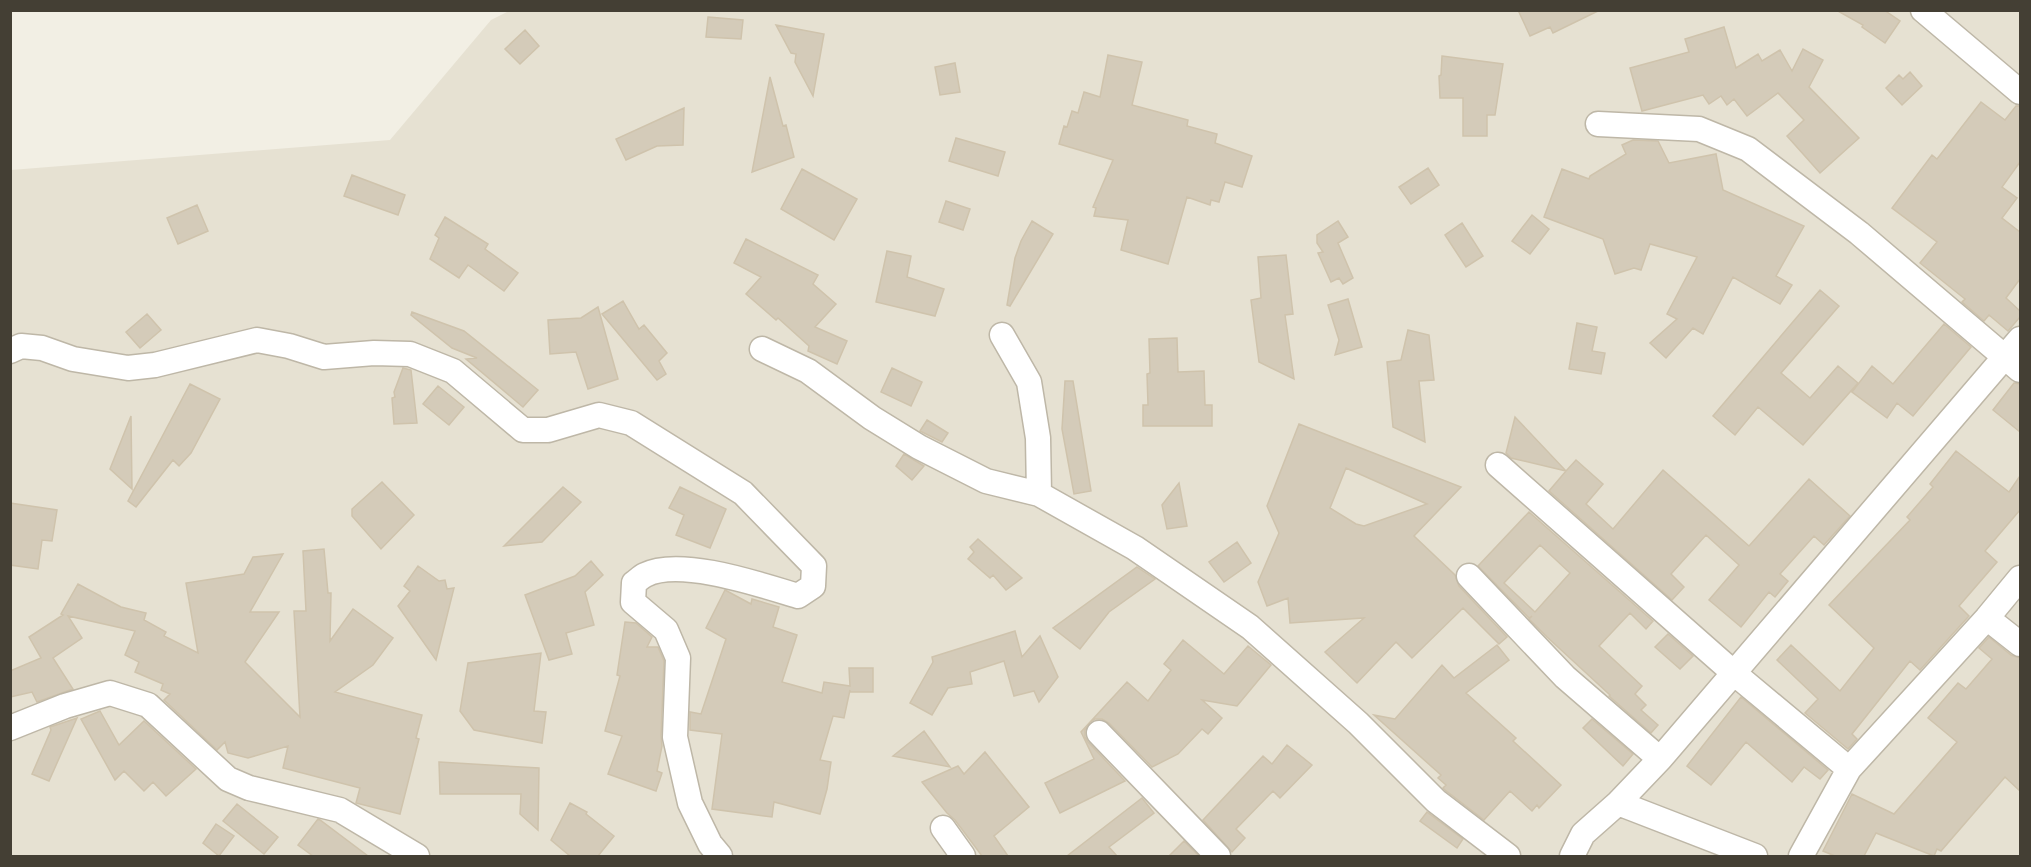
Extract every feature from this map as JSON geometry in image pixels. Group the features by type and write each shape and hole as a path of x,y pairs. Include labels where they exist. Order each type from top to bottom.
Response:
{"street":[{"path":"1923,10 2020,92"},
{"path":"1599,124 1700,129 1748,149 1859,233 2013,364"},
{"path":"1002,335 1029,382 1038,438 1039,494"},
{"path":"1572,856 1583,834 1618,803 1660,759 2013,364 2020,339"},
{"path":"10,351 21,346 42,348 74,359 128,368 155,365 257,340 289,346 324,357 374,353 410,354 453,371 523,430 548,430 599,415 631,423 743,493 814,566 813,586 798,596 736,577 678,568 645,574 634,583 633,602 666,630 678,658 675,737 690,803 710,844 720,856"},
{"path":"762,349 808,371 872,418 919,447 986,481 1039,494 1135,548 1250,627 1358,723 1436,801 1508,856"},
{"path":"1498,465 1735,674 1849,769"},
{"path":"1469,576 1565,676 1660,759"},
{"path":"1801,856 1849,769 1987,618 2020,578"},
{"path":"1987,618 2020,644"},
{"path":"10,728 65,706 110,693 148,705 228,780 249,788 340,810 417,856"},
{"path":"1099,733 1218,856"},
{"path":"1618,803 1755,856"},
{"path":"943,828 963,856"}],"shaded area":[{"path":"509,11 2020,11 2020,856 11,856 11,170 390,140 491,20"}],"building":[{"path":"1518,10 1600,10 1553,33 1550,27 1530,36"},
{"path":"1836,10 1884,10 1900,21 1885,43 1862,27 1863,25"},
{"path":"708,17 743,20 741,39 706,37"},
{"path":"776,25 824,34 813,96 795,62 796,54 791,53"},
{"path":"1724,27 1736,68 1758,54 1762,61 1780,50 1792,71 1803,49 1823,60 1809,87 1859,138 1820,173 1787,136 1804,120 1778,93 1747,116 1734,99 1727,105 1721,96 1709,104 1703,95 1642,111 1630,68 1689,52 1685,39"},
{"path":"525,30 539,46 520,64 505,49"},
{"path":"1108,55 1142,62 1132,105 1188,120 1187,126 1217,134 1215,143 1252,156 1242,187 1225,182 1219,202 1211,200 1210,205 1187,197 1168,264 1121,250 1128,220 1094,216 1096,208 1093,207 1113,160 1059,144 1064,126 1067,127 1072,111 1078,113 1084,92 1100,97"},
{"path":"1442,56 1503,64 1495,115 1487,115 1487,136 1463,136 1463,98 1440,98 1439,76 1441,75"},
{"path":"955,63 960,92 940,95 935,67"},
{"path":"1910,72 1922,86 1902,105 1886,88 1899,75 1903,79"},
{"path":"770,77 794,157 752,172"},
{"path":"1981,102 2005,120 2016,106 2020,106 2020,162 2002,187 2017,198 2002,218 2020,232 2020,279 2006,298 2020,311 2020,317 2008,331 1989,315 1984,321 1962,302 1965,299 1920,263 1937,242 1892,208 1932,155 1937,159"},
{"path":"684,108 683,145 657,146 626,160 616,139"},
{"path":"956,138 1005,152 998,176 949,161"},
{"path":"1633,140 1658,141 1669,163 1716,154 1723,190 1804,226 1776,276 1792,285 1780,304 1733,277 1703,334 1693,328 1666,358 1650,343 1677,319 1667,314 1697,257 1650,244 1641,270 1634,268 1615,274 1603,239 1544,217 1562,169 1589,179 1590,176 1626,154 1622,145"},
{"path":"1428,168 1439,185 1411,204 1399,187"},
{"path":"802,169 857,199 834,240 781,209"},
{"path":"352,175 405,195 398,215 344,196"},
{"path":"946,201 970,209 963,230 939,222"},
{"path":"197,205 208,231 178,244 167,218"},
{"path":"1532,215 1549,229 1530,254 1512,241"},
{"path":"445,217 488,244 485,249 518,273 504,291 468,265 459,278 430,259 439,238 435,235"},
{"path":"1032,221 1053,234 1010,306 1007,305 1015,258"},
{"path":"1338,221 1348,237 1338,243 1353,278 1343,284 1339,278 1331,282 1318,253 1323,252 1317,243 1317,235"},
{"path":"1462,223 1483,256 1466,267 1445,235"},
{"path":"746,239 818,275 813,284 836,304 815,327 847,341 837,364 808,351 809,346 778,318 776,320 746,294 761,277 734,263"},
{"path":"887,251 911,256 907,277 944,289 935,316 876,302"},
{"path":"1286,255 1293,314 1285,315 1294,379 1259,362 1251,300 1261,298 1258,257"},
{"path":"1820,290 1839,306 1781,373 1810,398 1838,366 1858,383 1803,445 1758,407 1735,435 1713,416"},
{"path":"1348,299 1362,347 1335,355 1339,340 1328,305"},
{"path":"623,301 639,329 644,325 667,353 659,361 666,374 657,380 602,314"},
{"path":"598,307 618,379 588,389 576,352 550,354 548,320 581,318"},
{"path":"412,312 464,331 538,390 523,407 466,359 477,358 452,348 411,315"},
{"path":"147,314 161,330 140,348 126,332"},
{"path":"1577,323 1597,327 1592,351 1605,353 1601,374 1569,369"},
{"path":"1944,324 1971,347 1913,416 1897,403 1887,418 1852,392 1872,366 1893,384"},
{"path":"1408,330 1429,335 1434,380 1419,381 1425,442 1393,427 1387,362 1401,360"},
{"path":"1177,338 1178,372 1204,371 1205,405 1212,405 1212,426 1143,426 1143,405 1148,405 1149,339"},
{"path":"403,368 411,370 417,423 394,424 392,398 395,397 394,392"},
{"path":"892,368 922,382 911,406 881,392"},
{"path":"1065,381 1073,381 1091,491 1074,494 1062,429"},
{"path":"2014,383 2020,384 2020,432 1993,410"},
{"path":"190,384 220,399 191,453 179,466 173,460 136,507 128,501"},
{"path":"438,386 464,407 449,425 423,404"},
{"path":"131,416 132,489 110,469"},
{"path":"1515,417 1566,471 1511,458 1506,453"},
{"path":"927,420 948,433 942,442 920,431"},
{"path":"1299,424 1461,487 1414,536 1455,575 1459,586 1507,637 1499,644 1463,608 1412,658 1396,642 1357,683 1325,652 1364,618 1290,623 1288,598 1267,606 1258,582 1279,533 1267,506","holes":["1346,468 1427,504 1364,526 1356,524 1330,508"]},
{"path":"1956,451 2009,492 2020,476 2020,510 1985,551 1997,562 1959,606 1969,616 1920,670 1910,661 1852,734 1857,739 1848,749 1805,713 1818,699 1777,660 1791,645 1840,691 1874,648 1829,605 1910,520 1907,517 1933,487 1930,484"},
{"path":"904,454 924,466 912,480 896,466"},
{"path":"1576,460 1603,484 1586,504 1613,529 1663,470 1749,546 1809,479 1850,516 1824,545 1814,536 1780,574 1788,581 1775,597 1769,592 1741,627 1709,600 1739,565 1706,535 1671,574 1684,587 1672,600 1549,491"},
{"path":"382,482 414,515 381,549 352,516 352,509"},
{"path":"1179,483 1187,526 1167,529 1162,505"},
{"path":"563,487 581,502 542,542 504,546"},
{"path":"680,487 726,509 710,548 676,535 684,515 669,508"},
{"path":"10,503 57,510 52,541 42,540 38,569 10,565"},
{"path":"1529,512 1653,621 1646,629 1630,613 1599,646 1642,686 1635,694 1646,705 1641,710 1658,725 1651,733 1547,637 1529,619 1532,616 1529,618 1478,566","holes":["1540,545 1570,573 1535,612 1504,583"]},
{"path":"978,539 1022,578 1006,590 993,575 990,578 968,559 974,552 970,547"},
{"path":"1237,542 1251,563 1224,582 1209,562"},
{"path":"324,549 328,593 331,593 330,641 353,609 393,638 373,665 335,692 422,715 416,738 419,739 400,814 356,803 360,788 283,768 288,746 248,758 228,753 225,742 217,750 164,700 170,694 161,690 163,684 135,672 139,662 125,655 135,631 68,616 82,638 53,658 73,689 37,702 32,692 10,697 10,671 41,658 29,637 63,615 61,614 78,584 121,607 146,613 144,620 166,632 164,636 198,653 186,583 244,574 253,557 283,554 250,612 279,612 245,662 300,717 294,611 306,611 303,551"},
{"path":"591,561 603,575 585,592 594,625 566,633 572,654 549,660 525,595 575,576"},
{"path":"418,566 439,581 445,580 447,589 454,588 436,660 398,606 410,591 404,586"},
{"path":"1137,567 1155,579 1109,612 1080,649 1053,628"},
{"path":"725,590 751,604 752,599 779,607 773,627 797,635 782,682 822,693 824,682 850,686 849,668 873,668 873,692 850,692 850,690 844,718 833,716 820,760 831,762 820,814 774,802 772,817 712,809 722,734 690,730 690,712 701,714 726,639 706,628"},
{"path":"625,622 636,623 652,637 647,647 658,647 664,661 662,746 657,771 662,773 656,791 608,774 622,736 605,731 620,676 617,675"},
{"path":"1015,631 1022,657 1040,636 1058,677 1039,702 1034,691 1014,696 1004,661 970,672 972,684 948,688 932,715 910,703 933,662 932,657"},
{"path":"1668,634 1693,656 1680,669 1655,647"},
{"path":"1989,637 2011,655 2020,658 2020,791 2005,777 1941,851 1937,849 1934,856 1876,833 1864,856 1835,856 1823,851 1852,794 1894,814 1957,742 1928,718 1958,683 1966,689 1992,659 1979,648"},
{"path":"1183,640 1224,674 1248,646 1271,665 1237,706 1202,700 1222,718 1208,734 1202,729 1178,754 1152,767 1109,723 1102,719 1090,722 1127,682 1148,701 1171,670 1164,664"},
{"path":"1497,645 1509,660 1466,693 1516,738 1513,741 1561,785 1539,808 1537,805 1532,811 1510,791 1484,820 1445,790 1443,788 1446,785 1438,778 1441,775 1374,715 1395,719 1442,665 1454,678"},
{"path":"541,653 534,711 546,712 542,743 474,730 460,711 468,663"},
{"path":"1741,697 1828,770 1820,779 1804,767 1792,782 1746,742 1711,785 1687,766"},
{"path":"100,711 119,745 144,721 196,769 166,796 153,782 144,791 124,771 115,780 81,719"},
{"path":"77,718 49,781 32,774 51,730 50,727"},
{"path":"1592,719 1633,754 1623,766 1583,728"},
{"path":"1090,723 1085,730 1088,742 1125,781 1060,813 1045,783 1094,759 1081,732"},
{"path":"924,731 950,767 893,756"},
{"path":"1287,745 1312,765 1280,798 1273,791 1236,829 1245,838 1232,852 1203,820 1263,756 1272,764"},
{"path":"985,752 1029,807 994,836 1008,856 982,856 922,782 958,766 964,774"},
{"path":"439,762 539,768 538,830 520,814 521,794 440,794"},
{"path":"1142,798 1154,813 1109,847 1117,856 1067,856"},
{"path":"570,803 587,812 586,814 614,836 598,856 570,856 551,840"},
{"path":"237,804 278,837 264,854 223,821"},
{"path":"1427,812 1463,839 1457,848 1420,821"},
{"path":"318,819 368,856 313,856 298,845"},
{"path":"216,824 234,836 219,856 203,843"},
{"path":"1184,841 1199,856 1169,856"}]}
